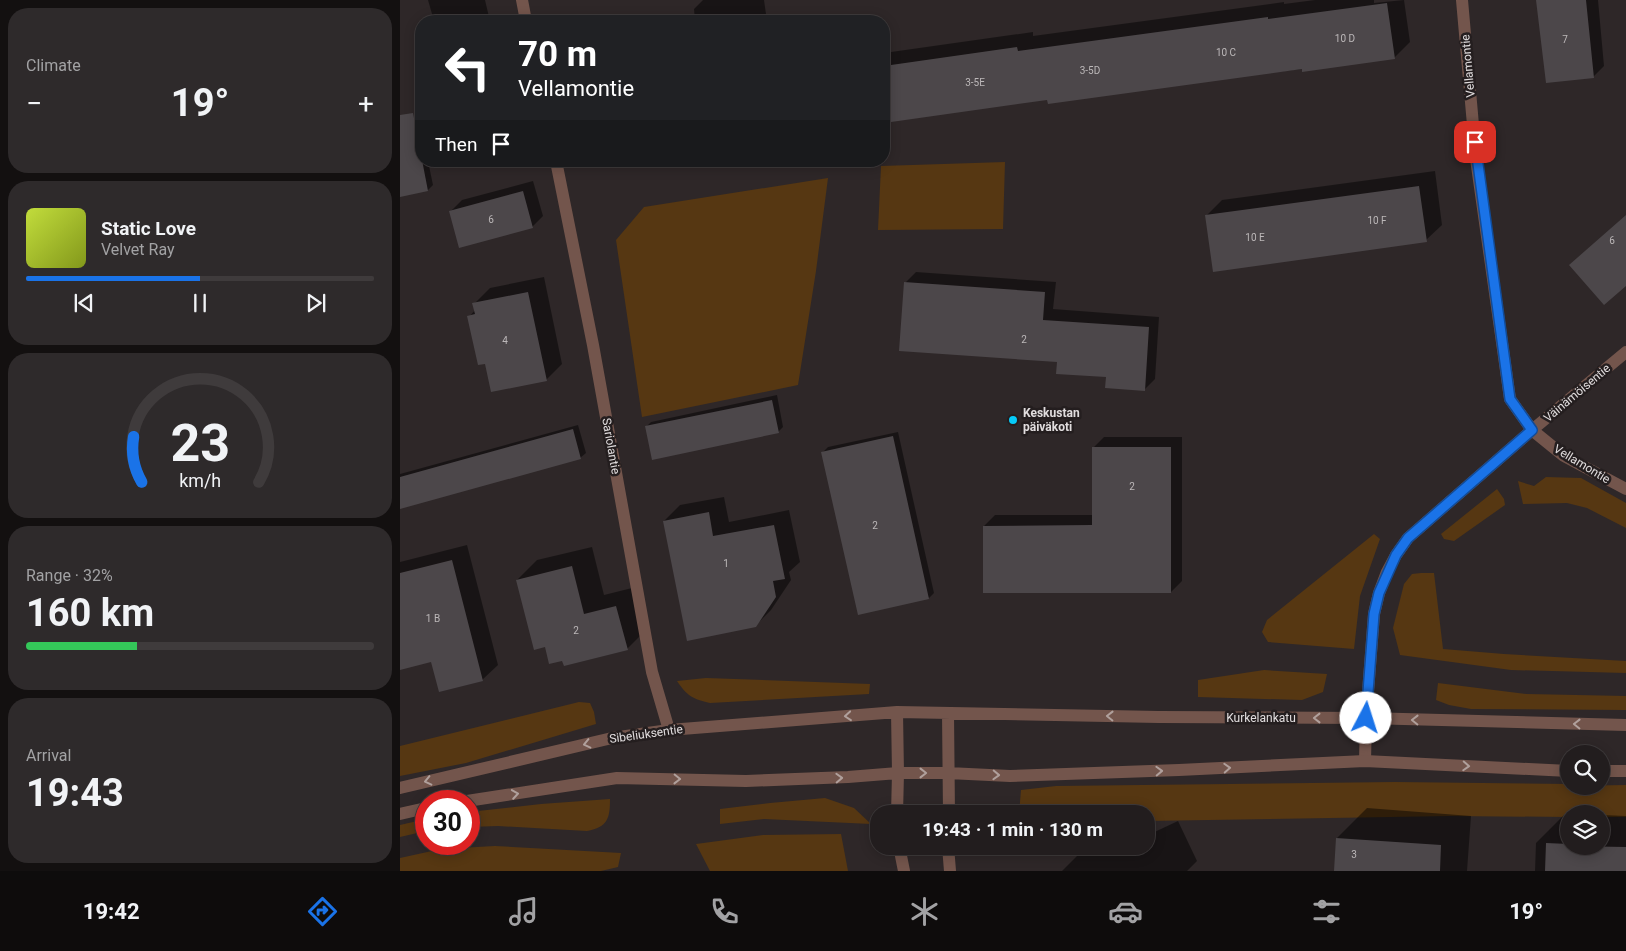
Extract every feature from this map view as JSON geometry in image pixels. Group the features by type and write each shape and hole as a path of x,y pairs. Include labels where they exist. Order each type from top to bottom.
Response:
{"street":[{"path":"522,0 525,15"},
{"name":"Vellamontie","path":"1462,0 1476,159 1510,399 1532,430 1564,456 1626,489"},
{"name":"Sariolantie","path":"557,167 652,672 669,730"},
{"name":"Väinämöisentie","path":"1365,761 1366,718 1374,614 1379,593 1396,555 1408,538 1532,430 1626,352"},
{"path":"897,712 898,805"},
{"name":"Sibeliuksentie","path":"400,788 612,738 669,730 897,712"},
{"name":"Kurkelankatu","path":"897,712 1366,718 1626,725"},
{"path":"948,713 949,805"},
{"path":"480,799 617,778 746,781 898,773 1020,775 1365,761 1560,771"},
{"path":"1610,771 1626,771"},
{"path":"400,814 415,811"},
{"path":"901,855 904,871"},
{"path":"949,855 950,871"}],"shaded area":[{"path":"1005,162 1003,229 878,230 881,167"},
{"path":"828,178 798,385 642,417 616,240 644,207"},
{"path":"1546,477 1581,478 1626,503 1626,528 1587,508 1567,503 1523,504 1518,481 1534,486"},
{"path":"1497,489 1504,499 1505,505 1454,541 1444,539 1441,534"},
{"path":"1374,534 1380,539 1360,596 1354,649 1268,642 1262,632 1267,620"},
{"path":"1434,573 1443,649 1626,661 1626,673 1511,670 1400,655 1393,628 1404,584 1412,574"},
{"path":"1264,670 1327,674 1323,692 1302,700 1198,697 1198,680"},
{"path":"706,678 870,684 869,694 710,703 691,696 677,681"},
{"path":"1438,683 1527,694 1626,696 1626,710 1471,709 1449,705 1436,700"},
{"path":"579,702 590,703 596,724 466,763 400,776 400,746"},
{"path":"1395,782 1560,784 1560,795 1610,795 1610,785 1626,785 1626,817 1610,817 1610,805 1560,805 1560,817 1450,816 1155,821 1155,805 1020,805 1021,790 1056,786"},
{"path":"825,798 854,808 870,824 764,819 720,824 720,809"},
{"path":"610,799 608,816 604,824 587,831 480,827 480,811"},
{"path":"415,822 415,834 400,837 400,825"},
{"path":"841,834 848,871 710,871 696,844 763,835"},
{"path":"480,847 621,853 618,867 601,871 400,871 400,858 415,855 480,855"}],"building":[{"path":"1536,0 1586,0 1594,78 1546,83"},
{"path":"1387,3 1395,59 1302,72 1302,69 1048,104 1047,100 890,122 890,65 1017,47 1018,51 1268,17 1268,19"},
{"path":"413,113 415,123 415,167 423,167 428,191 400,197 400,115"},
{"path":"1419,186 1427,242 1213,272 1205,215"},
{"path":"523,191 533,228 459,248 449,211"},
{"path":"1626,215 1626,286 1604,305 1569,265"},
{"path":"904,282 1045,292 1043,320 1149,327 1145,391 1105,388 1106,377 1056,374 1057,362 899,351"},
{"path":"528,292 547,381 491,392 485,364 478,365 467,316 475,314 472,303"},
{"path":"772,400 779,433 652,460 645,426"},
{"path":"573,429 581,459 400,509 400,477"},
{"path":"893,436 929,599 858,615 821,452"},
{"path":"1092,447 1171,447 1171,593 983,593 983,526 1092,525"},
{"path":"709,512 713,536 774,525 785,579 773,581 776,597 756,627 687,641 663,521"},
{"path":"452,560 483,681 439,692 431,662 400,670 400,573"},
{"path":"572,566 584,614 616,606 628,650 564,666 562,661 549,664 545,647 534,650 516,580"},
{"path":"1336,838 1441,845 1440,871 1334,871"},
{"path":"1546,843 1560,844 1560,855 1610,855 1610,847 1626,847 1626,871 1545,871"}],"place":[{"name":"Keskustan päiväkoti","path":"1013,420"}],"route":[{"path":"1366,718 1374,614 1379,593 1396,555 1408,538 1532,430 1510,399 1475,142"}]}
